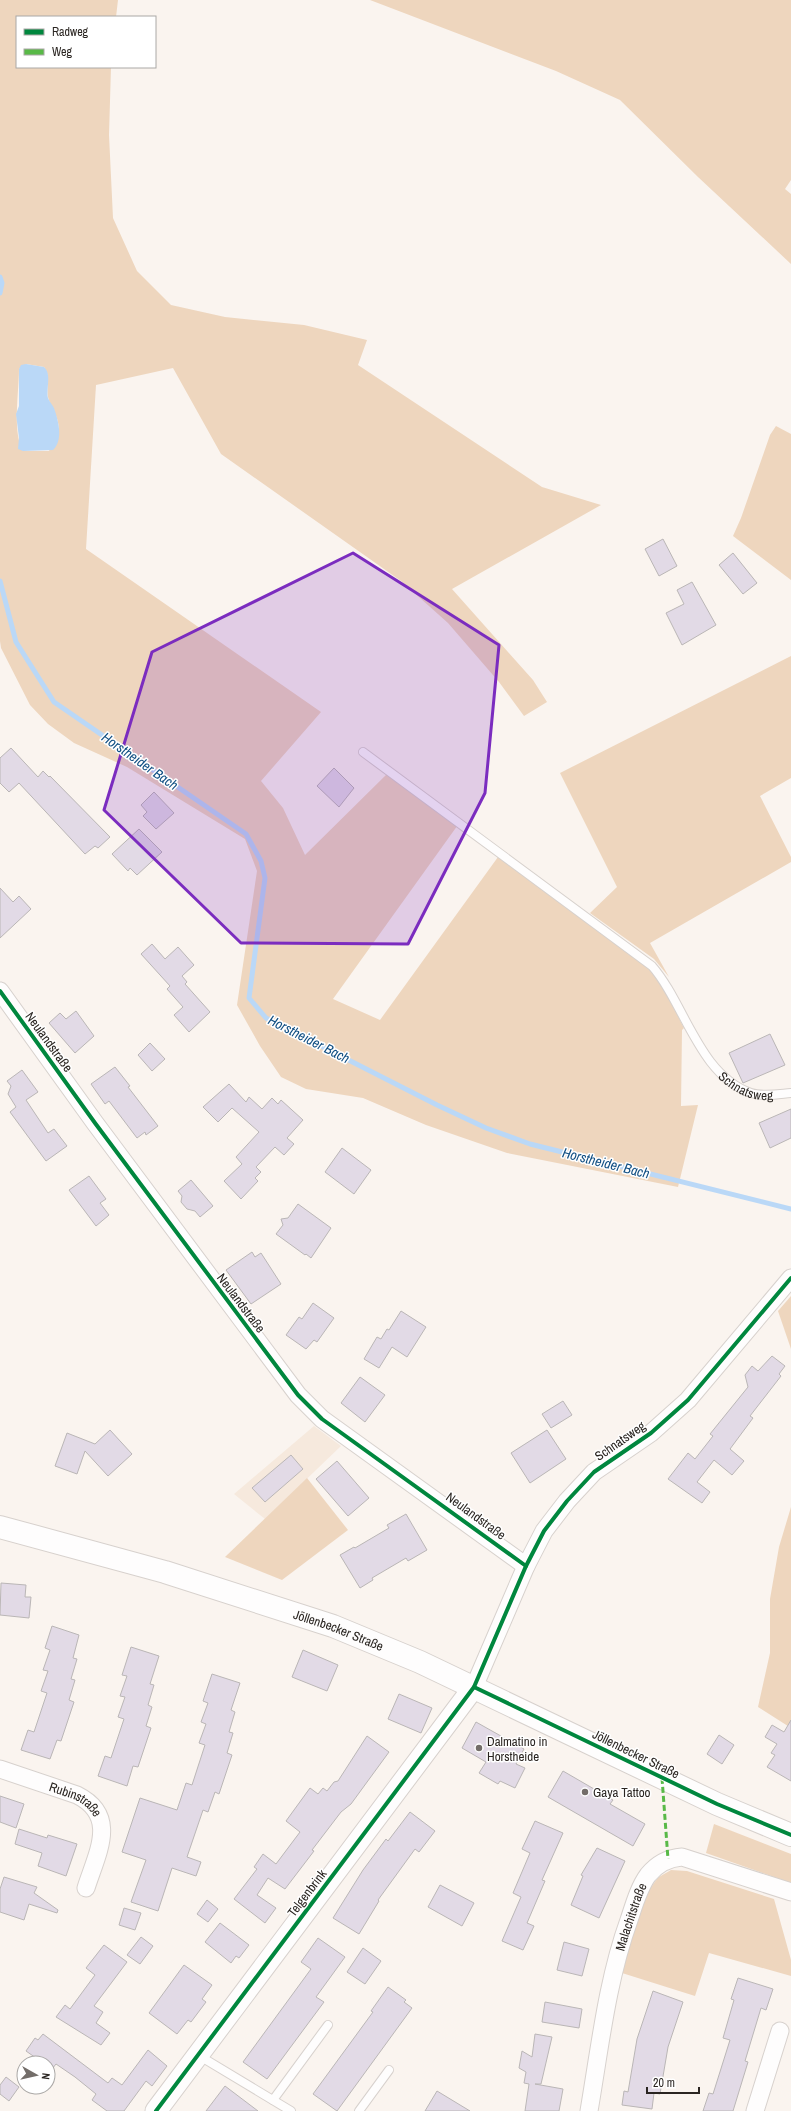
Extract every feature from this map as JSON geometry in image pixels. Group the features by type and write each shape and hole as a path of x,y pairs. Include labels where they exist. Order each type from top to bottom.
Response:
{"main road":[{"name":"Jöllenbecker Straße","path":"0,1527 165,1572 307,1617 376,1643 474,1687 689,1791 791,1835"}],"street":[{"name":"Neulandstraße","path":"0,991 99,1129 298,1395 322,1419 526,1566"},
{"name":"Schnatsweg","path":"474,1687 526,1566 544,1532 567,1501 594,1472 651,1433 688,1400 791,1278"},
{"name":"Telgenbrink","path":"156,2111 474,1687"},
{"name":"Rubinstraße","path":"0,1768 77,1795 88,1800 95,1807 101,1819 102,1834 86,1888"},
{"name":"Malachitstraße","path":"589,2111 612,1978 621,1942 639,1892 647,1876 654,1868 668,1859 682,1857 791,1892"},
{"path":"755,2111 780,2031"}],"lane":[{"name":"Schnatsweg","path":"362,752 652,966 673,995 694,1038 709,1060 733,1085 753,1094 791,1093"},
{"path":"273,2100 328,2025"},
{"path":"198,2055 291,2111"},
{"path":"359,2111 389,2070"}],"highlighted area":[{"path":"353,553 499,645 485,793 408,944 241,943 104,810 152,652"}],"shaded area":[{"path":"0,0 118,0 116,16 16,16 16,68 111,68 109,135 113,218 137,271 171,305 225,317 304,325 367,340 358,365 542,487 601,505 452,589 533,680 547,702 524,716 499,682 448,623 401,581 221,454 173,368 96,385 86,549 321,712 261,781 283,808 305,855 387,774 460,822 333,999 380,1020 498,857 649,968 660,981 684,1028 682,1030 681,1106 698,1105 678,1187 507,1153 426,1125 363,1098 306,1089 281,1077 260,1046 237,1005 257,871 245,839 127,767 74,743 48,724 30,705 1,648","holes":["26,364 44,367 48,378 48,397 56,415 59,432 49,451 23,451 18,434 17,423 19,369"]},
{"path":"370,0 791,0 791,180 785,189 791,194 791,264 698,177 620,100 556,71"},
{"path":"776,426 791,434 791,580 733,536 741,518 770,435"},
{"path":"791,656 791,778 760,796 791,857 791,862 650,943 669,977 654,959 590,913 617,887 560,773"},
{"path":"791,1296 791,1349 778,1311"},
{"path":"314,1426 341,1446 265,1519 234,1494"},
{"path":"307,1478 348,1530 282,1580 225,1557"},
{"path":"791,1507 791,1728 758,1707 770,1653 770,1599 779,1547"},
{"path":"714,1824 791,1854 791,1883 706,1853"},
{"path":"671,1870 687,1871 774,1899 791,1960 791,1976 709,1953 695,1996 622,1973 628,1949 645,1898 658,1878"}],"water":[{"path":"26,364 44,367 48,373 48,398 58,421 59,432 58,442 53,450 23,451 18,449 19,438 16,414 19,406 19,369 21,365"}],"building":[{"path":"663,539 677,566 659,576 645,549"},
{"path":"733,553 757,583 743,594 719,565"},
{"path":"692,582 716,625 682,645 666,613 684,604 677,590"},
{"path":"11,748 38,777 43,771 49,777 50,776 110,837 98,848 95,846 85,854 19,783 9,792 0,783 0,758"},
{"path":"334,768 354,788 339,807 317,786"},
{"path":"154,792 174,813 156,829 143,816 147,812 141,805"},
{"path":"139,829 162,852 137,875 130,868 128,871 112,854"},
{"path":"0,888 13,902 19,896 31,909 0,938"},
{"path":"152,944 165,959 178,947 194,965 182,976 187,982 185,984 210,1012 189,1032 174,1015 183,1007 167,989 170,986 141,954"},
{"path":"76,1011 94,1036 75,1053 49,1023 60,1013 66,1019"},
{"path":"770,1034 785,1065 743,1083 729,1053"},
{"path":"150,1043 165,1059 152,1071 138,1055"},
{"path":"115,1067 130,1086 128,1087 158,1126 146,1135 145,1132 137,1138 109,1101 105,1104 91,1084"},
{"path":"22,1070 38,1092 26,1100 48,1133 54,1129 67,1146 46,1161 10,1112 16,1107 8,1094 11,1086 7,1081"},
{"path":"229,1084 246,1102 249,1097 262,1109 272,1098 278,1104 281,1100 303,1120 287,1138 294,1144 284,1155 275,1147 256,1167 261,1172 255,1178 258,1181 241,1199 224,1181 242,1164 236,1157 259,1132 232,1108 218,1122 203,1107"},
{"path":"791,1109 791,1138 770,1148 759,1123"},
{"path":"342,1148 371,1170 354,1194 325,1172"},
{"path":"89,1176 106,1199 100,1203 109,1215 96,1226 69,1190"},
{"path":"191,1180 213,1206 200,1217 195,1211 187,1209 181,1202 182,1196 178,1191"},
{"path":"298,1204 331,1228 311,1258 276,1234 283,1225 281,1219 288,1218"},
{"path":"252,1252 255,1257 261,1253 281,1284 251,1304 226,1270"},
{"path":"313,1303 334,1318 317,1342 314,1340 306,1349 286,1335 299,1317 302,1319"},
{"path":"401,1311 426,1327 407,1357 392,1347 379,1368 364,1359 377,1337 381,1339 387,1329 389,1330"},
{"path":"772,1356 785,1366 779,1374 781,1376 750,1416 753,1418 730,1449 744,1461 732,1475 714,1460 697,1482 710,1492 702,1503 668,1479 688,1453 695,1459 713,1436 710,1434 748,1387 745,1375 752,1366 758,1371"},
{"path":"360,1377 385,1395 365,1422 341,1403"},
{"path":"563,1401 572,1415 551,1428 542,1414"},
{"path":"110,1430 132,1454 108,1476 85,1451 77,1474 55,1466 67,1433 95,1444"},
{"path":"547,1430 566,1459 530,1483 511,1453"},
{"path":"291,1455 303,1469 265,1502 252,1488"},
{"path":"337,1461 369,1498 348,1516 316,1479"},
{"path":"406,1514 427,1550 408,1561 406,1558 372,1578 373,1580 360,1588 340,1555 389,1528 387,1525"},
{"path":"1,1583 26,1585 25,1597 31,1597 29,1618 0,1615"},
{"path":"52,1626 79,1635 73,1658 77,1659 71,1679 75,1680 69,1700 74,1702 61,1741 57,1740 50,1759 21,1750 28,1730 34,1732 47,1693 41,1691 48,1671 43,1670 50,1650 45,1648"},
{"path":"131,1647 159,1656 150,1684 154,1685 148,1705 152,1707 146,1726 151,1728 138,1767 133,1766 127,1786 98,1776 105,1756 111,1758 124,1719 118,1717 125,1697 120,1696 127,1676 122,1675"},
{"path":"303,1650 338,1665 327,1691 292,1677"},
{"path":"212,1674 240,1683 231,1710 235,1712 229,1732 233,1733 227,1753 232,1755 219,1794 215,1792 208,1812 203,1810 187,1857 201,1862 196,1876 172,1868 158,1911 131,1902 146,1860 122,1852 140,1798 177,1810 186,1783 192,1785 205,1745 199,1743 206,1724 201,1722 208,1703 203,1701"},
{"path":"399,1694 432,1708 421,1733 388,1719"},
{"path":"791,1720 791,1781 767,1767 775,1755 771,1753 777,1744 765,1737 772,1725 784,1732"},
{"path":"476,1722 524,1749 516,1764 525,1768 515,1788 500,1781 498,1784 479,1773 486,1762 462,1748"},
{"path":"719,1735 734,1745 722,1764 707,1754"},
{"path":"367,1736 389,1752 351,1804 341,1812 312,1850 314,1851 285,1889 268,1878 257,1895 276,1908 265,1923 234,1899 257,1869 254,1867 263,1854 276,1864 300,1832 286,1821 310,1788 318,1794 323,1788 327,1791 334,1782 338,1781"},
{"path":"563,1771 613,1800 610,1804 645,1824 633,1846 548,1797"},
{"path":"0,1796 24,1804 16,1828 0,1822"},
{"path":"410,1812 435,1831 419,1852 415,1849 378,1900 379,1901 359,1934 333,1918 363,1870 386,1839 388,1841"},
{"path":"535,1821 563,1833 542,1880 545,1881 527,1923 534,1926 523,1950 502,1941 521,1897 513,1893 530,1853 522,1849"},
{"path":"19,1829 47,1838 48,1835 77,1844 66,1876 38,1866 42,1853 15,1844"},
{"path":"597,1848 625,1861 599,1918 571,1905 583,1876 581,1875"},
{"path":"4,1877 37,1887 34,1893 58,1910 57,1913 29,1904 24,1920 0,1912 0,1889"},
{"path":"440,1885 474,1903 462,1926 428,1907"},
{"path":"207,1900 218,1909 208,1922 197,1914"},
{"path":"124,1908 141,1913 135,1930 119,1925"},
{"path":"220,1923 249,1945 239,1958 236,1956 231,1963 205,1942"},
{"path":"141,1937 153,1946 140,1964 127,1955"},
{"path":"318,1938 345,1957 316,1997 324,2002 267,2079 243,2062 311,1969 301,1962"},
{"path":"564,1942 589,1949 582,1976 557,1970"},
{"path":"104,1945 127,1962 94,2006 103,2012 96,2023 110,2033 101,2045 56,2017 65,2005 70,2009 95,1975 86,1968"},
{"path":"363,1948 381,1961 365,1984 347,1972"},
{"path":"184,1965 212,1985 202,1999 206,2002 191,2022 188,2020 177,2034 149,2013"},
{"path":"738,1978 773,1989 766,2010 761,2008 745,2061 748,2062 733,2111 703,2111 709,2093 713,2094 730,2040 723,2038 734,2000 731,1999"},
{"path":"388,1987 406,2000 404,2002 412,2008 337,2111 313,2094 373,2012 371,2011"},
{"path":"653,1991 683,2002 668,2047 660,2094 654,2093 652,2109 622,2105 624,2091 628,2092 637,2039"},
{"path":"545,2002 582,2009 579,2028 542,2022"},
{"path":"43,2034 108,2083 112,2078 122,2085 148,2050 167,2066 152,2086 146,2081 124,2111 107,2111 92,2100 96,2094 56,2064 56,2055 32,2055 26,2051 35,2038 38,2040"},
{"path":"535,2034 552,2037 541,2084 535,2084 563,2089 559,2111 525,2111 529,2084 524,2083 526,2072 519,2068 522,2051 532,2057"},
{"path":"6,2077 16,2085 16,2091 9,2101 0,2094 0,2085"},
{"path":"225,2086 258,2111 206,2111"},
{"path":"437,2091 470,2111 425,2111"}],"waterway":[{"name":"Horstheider Bach","path":"0,277 2,283 0,293"},
{"name":"Horstheider Bach","path":"0,581 16,642 54,702 246,834 261,861 265,878 249,998 266,1018 437,1105 486,1128 530,1144 791,1209"}],"marked path":[{"path":"662,1778 668,1859"}],"cycle path":[{"path":"0,991 95,1123 298,1395 322,1419 526,1566"},
{"path":"156,2111 474,1687 526,1566 544,1531 567,1501 594,1472 651,1433 688,1400 791,1278"},
{"path":"474,1687 717,1804 791,1835"}],"place":[{"name":"Dalmatino in Horstheide","path":"479,1748"},
{"name":"Gaya Tattoo","path":"585,1792"}]}
